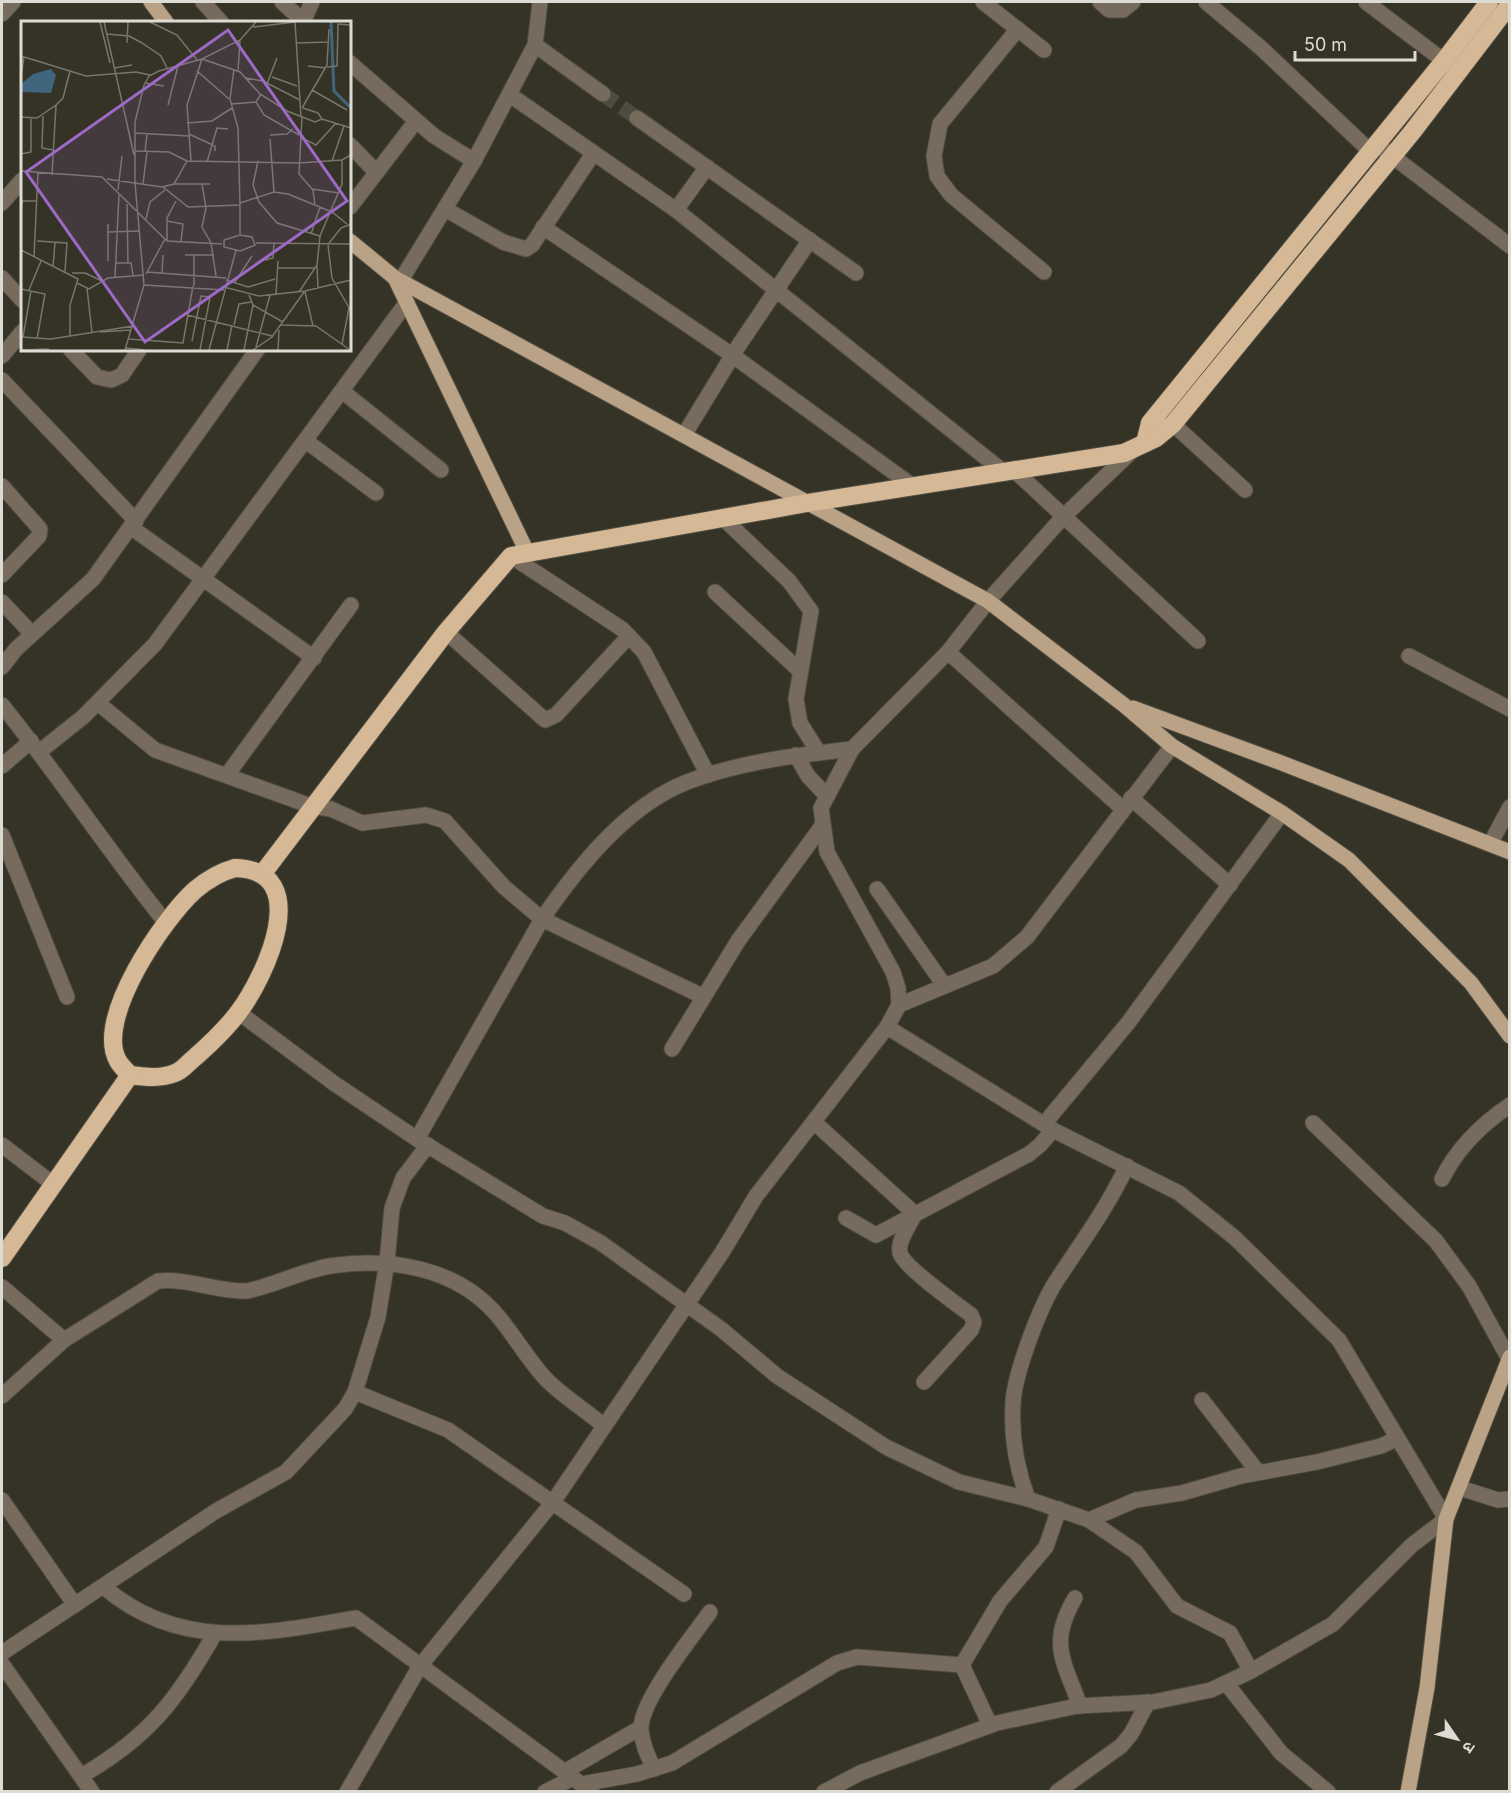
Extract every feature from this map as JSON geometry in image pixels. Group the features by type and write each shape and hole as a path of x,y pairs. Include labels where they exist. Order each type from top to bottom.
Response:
{"highway":[{"path":"263,873 311,806 446,632 519,554 807,503 1010,472 1139,446 1161,434 1173,424 1393,156 1452,66 1485,3"},
{"path":"1139,446 1150,423 1373,147 1509,4"},
{"path":"235,868 250,868 263,873 273,883 278,895 278,920 271,951 238,1012 205,1048 177,1073 152,1078 130,1076 117,1060 114,1040 116,1017 145,951 166,923 195,891 219,873 235,868"},
{"path":"2,1258 130,1076"}],"main road":[{"path":"151,2 165,21"},
{"path":"351,242 398,279 988,601 1124,705 1172,746 1282,813 1348,860 1471,983 1509,1036"},
{"path":"398,279 519,554"},
{"path":"1124,705 1280,762 1509,852"},
{"path":"1408,1791 1427,1688 1446,1519 1509,1358"}],"street":[{"path":"2,14 13,2"},
{"path":"203,2 220,21"},
{"path":"282,2 303,21"},
{"path":"304,21 312,2"},
{"path":"398,279 445,209 510,95 535,45 540,2"},
{"path":"983,2 1044,50"},
{"path":"1100,2 1110,10 1122,10 1133,2"},
{"path":"1206,2 1373,147 1393,156 1509,246"},
{"path":"1366,2 1452,66"},
{"path":"1018,29 940,124 934,156 937,176 951,195 1044,272"},
{"path":"535,45 603,94"},
{"path":"351,64 416,121 474,161"},
{"path":"510,95 676,210 1010,472 1063,517 1198,641"},
{"path":"637,117 856,273"},
{"path":"351,206 416,121"},
{"path":"351,146 376,172"},
{"path":"445,209 516,249 526,249 532,245 593,154"},
{"path":"676,210 707,167"},
{"path":"2,203 21,181"},
{"path":"543,227 732,356 914,487"},
{"path":"684,435 732,356 778,291 810,240"},
{"path":"2,278 21,299"},
{"path":"2,766 35,747 98,702 155,644 407,302"},
{"path":"2,356 21,333"},
{"path":"72,351 97,377 111,380 122,375 138,351"},
{"path":"2,667 33,634 93,579 256,351"},
{"path":"2,380 134,524 203,580 314,658"},
{"path":"342,391 441,470"},
{"path":"1173,424 1245,490"},
{"path":"306,441 376,493"},
{"path":"347,1791 420,1666 553,1502 686,1306 756,1196 887,1027 899,1005 898,988 893,972 827,852 822,826 821,808 852,749 948,652 988,601 1063,517 1139,446"},
{"path":"2,486 40,529 39,536 2,575"},
{"path":"724,519 789,581 808,604 812,617 799,670 796,699 800,723 819,753"},
{"path":"519,554 622,629 644,652 708,775"},
{"path":"715,592 799,670"},
{"path":"2,602 33,634"},
{"path":"227,775 351,605"},
{"path":"446,632 545,720 556,715 628,636"},
{"path":"948,652 1127,804 1230,885"},
{"path":"1409,656 1509,709"},
{"path":"98,702 155,750 311,806 331,809 362,823 426,815 446,821 504,887 542,919 702,996"},
{"path":"2,705 35,747 125,873 166,923"},
{"path":"899,1005 993,966 1027,937 1172,746"},
{"path":"2,1653 216,1511 286,1472 322,1436 345,1408 355,1392 378,1317 387,1262 392,1208 403,1178 542,919 579,870 628,821 655,798 685,783 708,775 796,755 852,749"},
{"path":"796,755 808,776 828,796"},
{"path":"1490,844 1509,807"},
{"path":"846,1218 876,1235 1029,1154 1282,813"},
{"path":"672,1049 702,996 738,941 822,826"},
{"path":"2,836 66,998"},
{"path":"877,889 944,985"},
{"path":"238,1012 335,1084 423,1142 543,1216 565,1223 601,1244 721,1329 777,1376 886,1447 959,1482 1028,1499 1089,1520 1136,1552 1177,1606 1230,1633 1251,1671"},
{"path":"824,1791 860,1773 990,1725 1080,1706 1148,1702 1211,1690 1251,1671 1333,1624 1412,1545 1446,1519 1339,1340 1283,1283 1179,1193 1048,1127 887,1027"},
{"path":"1442,1179 1466,1143 1492,1117 1509,1105"},
{"path":"814,1122 915,1214"},
{"path":"1313,1123 1436,1241 1469,1286 1509,1358"},
{"path":"2,1145 53,1184"},
{"path":"1028,1499 1017,1459 1013,1402 1035,1323 1055,1284 1097,1224 1127,1166"},
{"path":"915,1214 900,1244 900,1254 909,1266 971,1315 974,1322 971,1330 924,1382"},
{"path":"2,1396 64,1340 158,1281 176,1279 234,1292 247,1291 329,1266 387,1262 415,1266 435,1273 483,1301 497,1315 544,1378 604,1426"},
{"path":"2,1287 64,1340"},
{"path":"355,1392 448,1430 684,1594"},
{"path":"1202,1401 1258,1473"},
{"path":"1089,1520 1136,1500 1182,1493 1258,1473 1317,1462 1381,1446 1396,1438"},
{"path":"1460,1488 1498,1500 1509,1499"},
{"path":"2,1500 75,1605"},
{"path":"962,1665 1000,1601 1046,1547 1059,1509"},
{"path":"104,1587 122,1603 147,1616 176,1627 215,1633 259,1632 356,1618 578,1781"},
{"path":"1075,1598 1059,1631 1060,1649 1080,1706"},
{"path":"654,1769 643,1745 640,1728 643,1712 710,1612"},
{"path":"81,1776 112,1756 166,1710 180,1692 215,1633"},
{"path":"545,1791 578,1781 638,1774 672,1763 837,1663 857,1657 962,1665"},
{"path":"2,1664 92,1791"},
{"path":"962,1665 990,1725"},
{"path":"1226,1683 1281,1753 1328,1791"},
{"path":"1056,1791 1121,1746 1131,1734 1148,1702"},
{"path":"578,1781 640,1728"}],"tunnel":[{"path":"603,94 637,118"}]}
